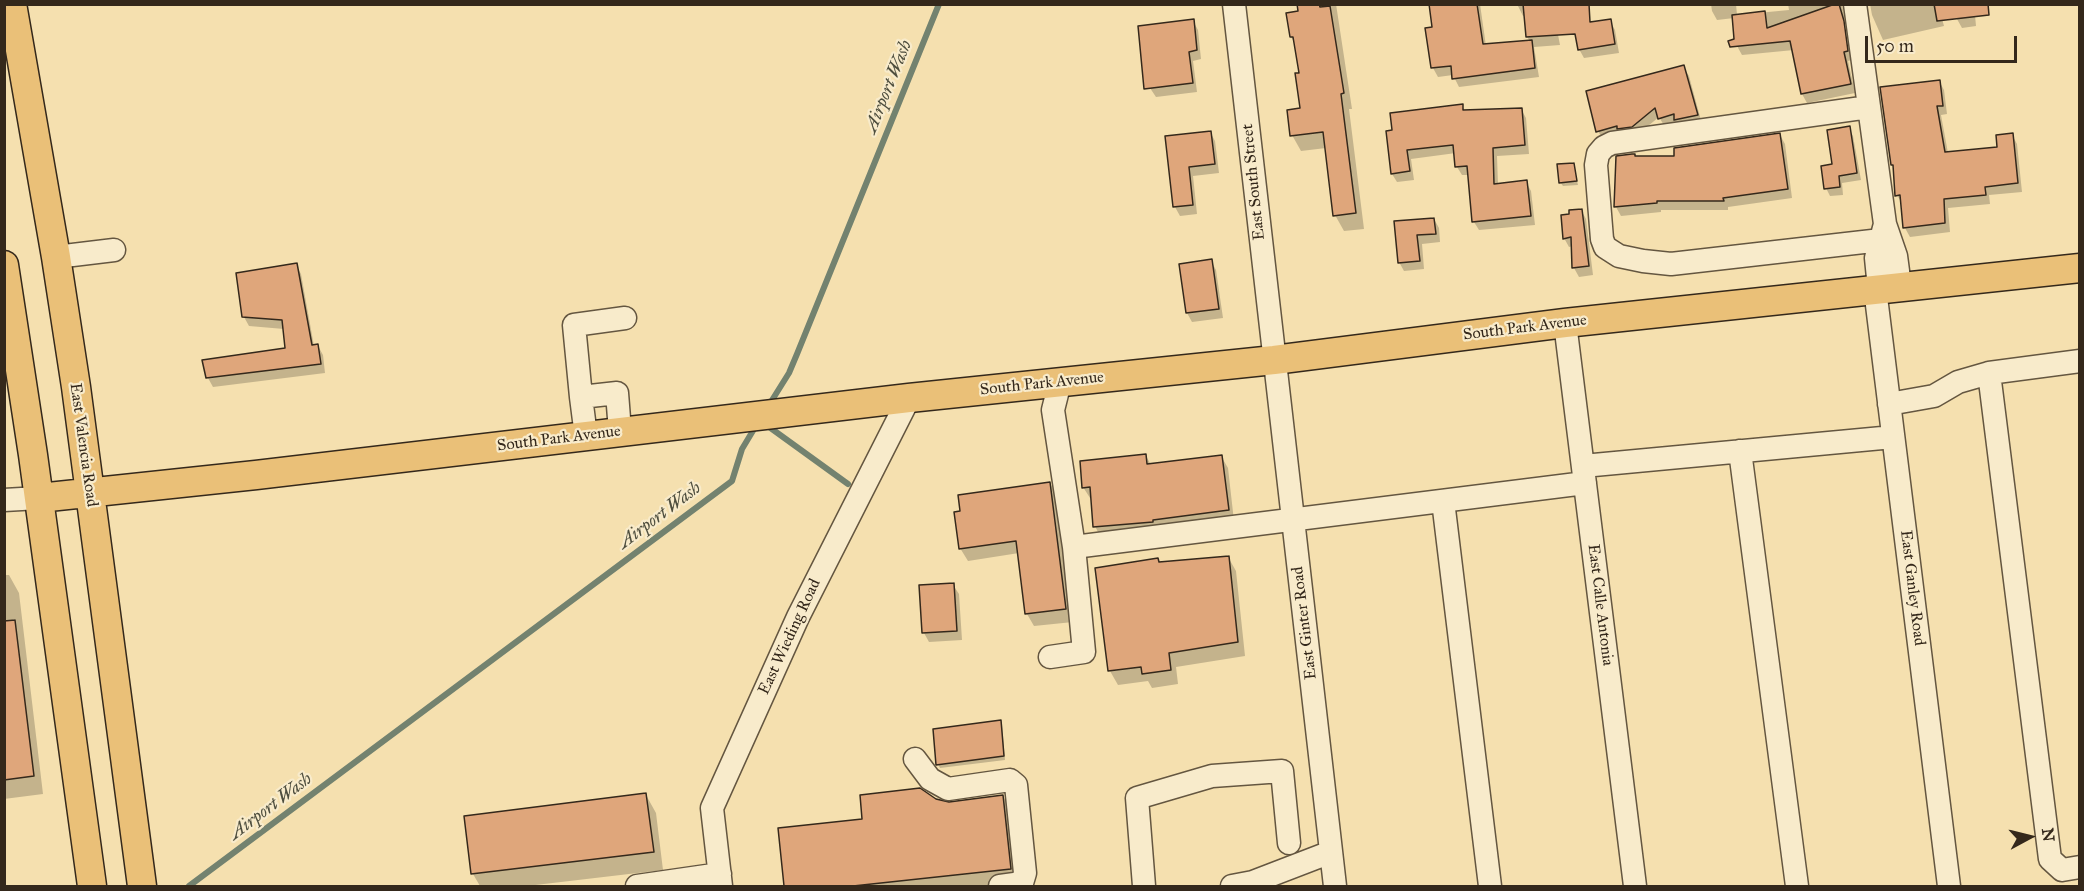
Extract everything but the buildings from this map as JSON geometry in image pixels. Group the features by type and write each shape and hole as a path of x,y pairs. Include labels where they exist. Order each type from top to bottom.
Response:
{"main road":[{"name":"East Valencia Road","path":"10,6 56,257 141,878"},
{"path":"4,265 17,338 90,886"},
{"name":"South Park Avenue","path":"39,498 90,494 909,398 1274,360 1565,323 2079,268"}],"street":[{"name":"East South Street","path":"1234,4 1274,360"},
{"name":"East Ganley Road","path":"1855,4 1883,232 1896,256 1885,288 1889,404 1949,886"},
{"path":"1869,107 1612,143 1598,154 1596,165 1602,239 1605,247 1620,256 1671,264 1883,232"},
{"path":"56,257 114,250"},
{"path":"586,436 574,325 625,318"},
{"name":"East Calle Antonia","path":"1565,323 1635,886"},
{"name":"East Ginter Road","path":"1274,360 1335,886"},
{"path":"1889,404 1934,396 1958,382 1989,374 2079,362"},
{"path":"1989,374 2050,860 2062,870 2079,867"},
{"path":"1050,657 1084,652 1074,548 1053,410 1060,382"},
{"path":"581,397 617,393 620,431"},
{"name":"East Wieding Road","path":"720,880 712,808 798,617 909,398"},
{"path":"1074,548 1443,501 1584,475 1740,451 1893,437"},
{"path":"1740,451 1797,886"},
{"name":"South Park Avenue","path":"4,500 39,498"},
{"path":"1443,501 1490,886"},
{"path":"915,759 930,779 948,789 1010,780 1016,785 1026,873 1022,883 1000,886"},
{"path":"1144,886 1137,798 1212,776 1282,771 1289,843"},
{"path":"1232,886 1252,882 1331,852"},
{"path":"637,886 720,880"}],"waterway":[{"name":"Airport Wash","path":"769,405 789,373 939,4"},
{"name":"Airport Wash","path":"189,886 732,481 742,449 757,424"},
{"path":"765,424 848,484"}]}
